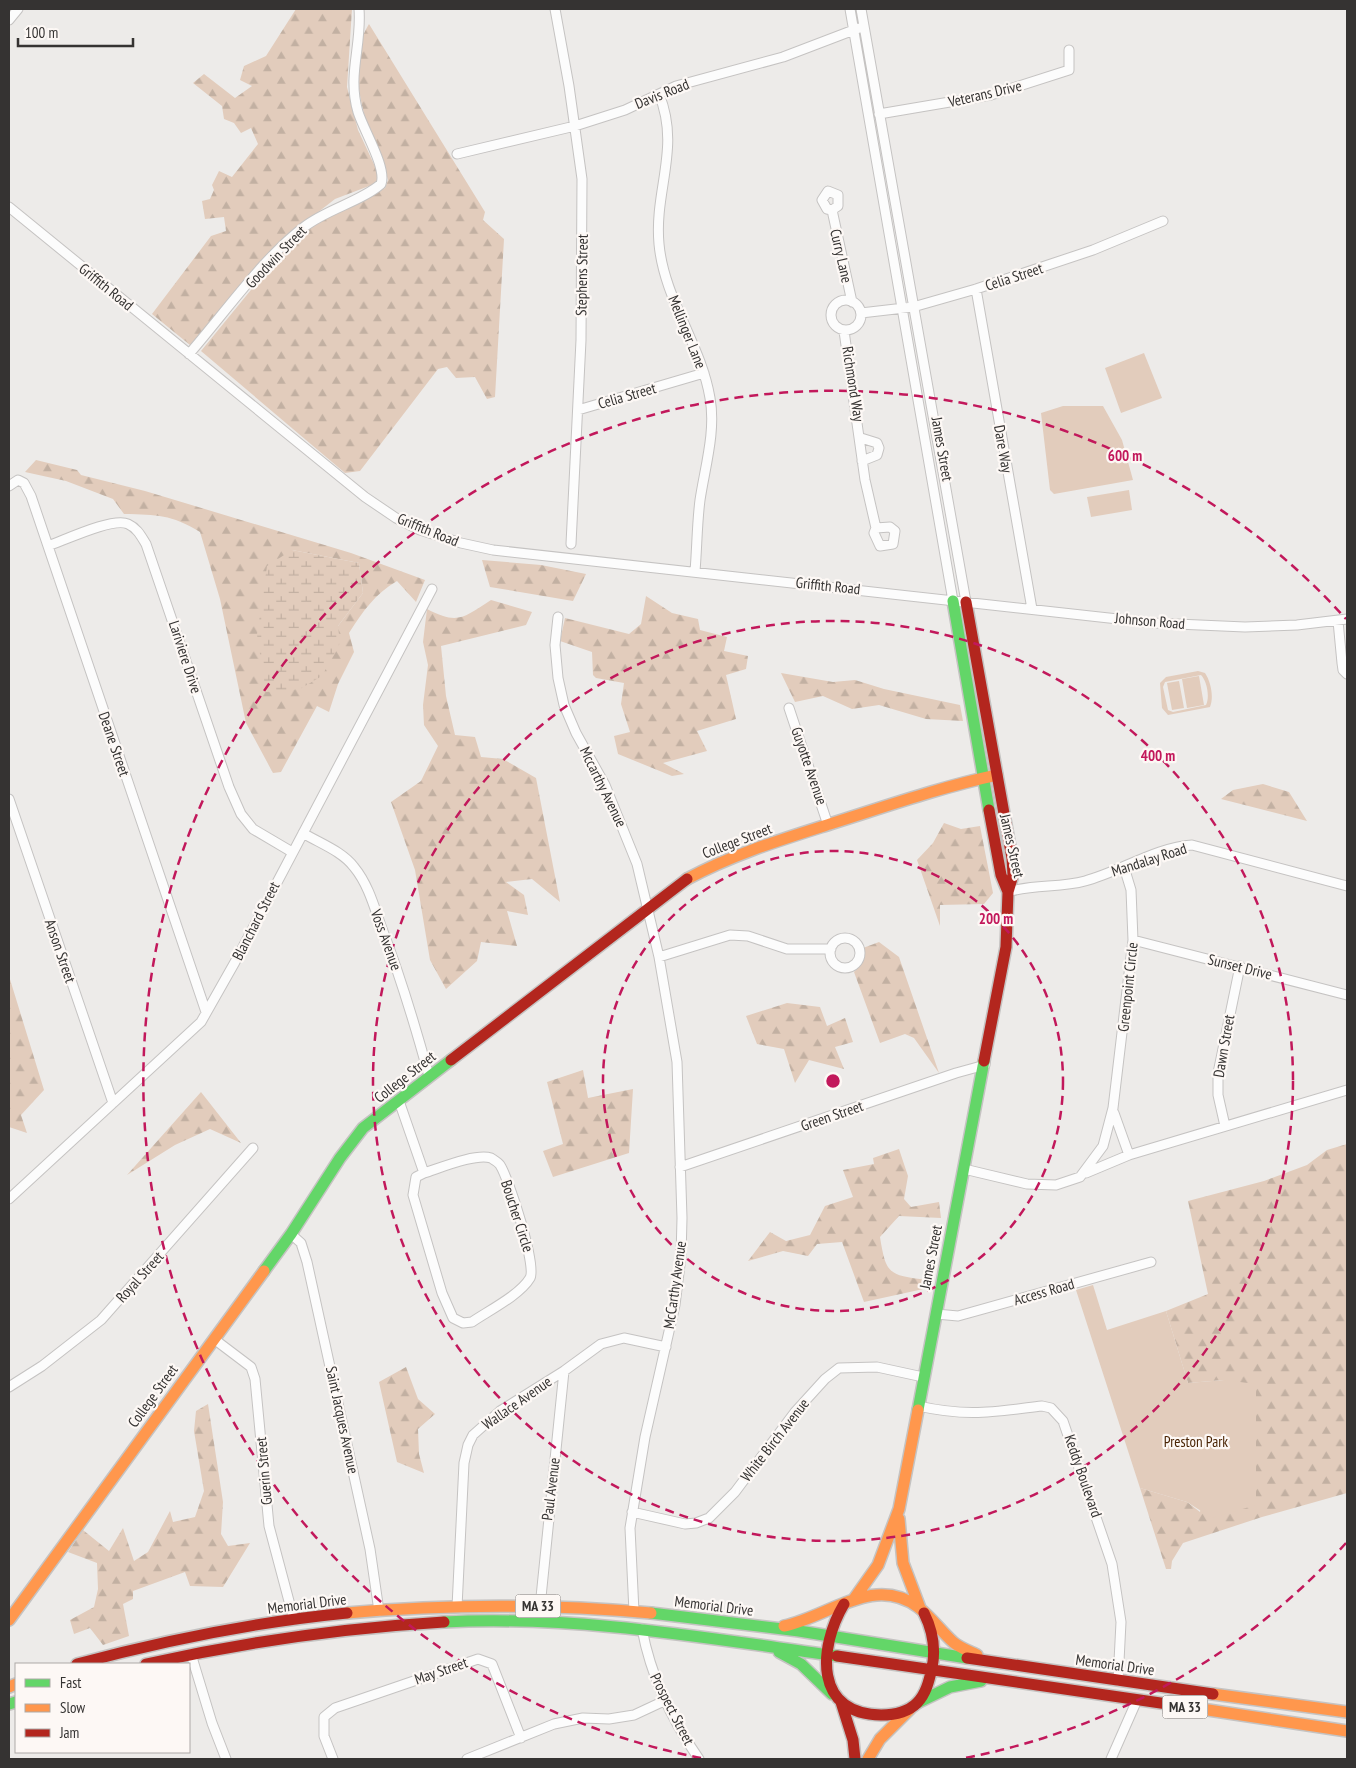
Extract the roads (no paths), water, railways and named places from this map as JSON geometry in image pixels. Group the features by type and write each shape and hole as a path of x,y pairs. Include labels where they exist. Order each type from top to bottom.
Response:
{"main road":[{"name":"James Street","path":"953,601 1001,875 1008,892"},
{"name":"James Street","path":"839,1700 826,1670 828,1636 834,1620 878,1565 898,1509 985,1065 1006,947 1008,892 1014,875 966,602"},
{"name":"College Street","path":"9,1620 291,1234 349,1145 363,1128 678,884 724,860 938,789 997,775"},
{"name":"James Street","path":"898,1509 903,1563 922,1611 931,1626 935,1652 927,1687 913,1706"},
{"path":"761,1626 798,1624 871,1594 893,1594 909,1600 941,1627 953,1642 991,1661"},
{"name":"Memorial Drive","path":"80,1663 180,1639 294,1620 380,1611 457,1607 540,1606 634,1612 761,1626 1118,1681 1347,1712"},
{"name":"Memorial Drive","path":"150,1663 191,1654 327,1632 429,1623 544,1622 642,1629 757,1644 826,1655 932,1668 1347,1731"},
{"path":"757,1644 793,1658 839,1700 854,1710 869,1714 894,1714 957,1685 999,1679"},
{"path":"839,1700 850,1730 855,1759"},
{"path":"868,1759 880,1739 913,1706"},
{"path":"1334,1710 1334,1729"}],"street":[{"path":"9,20 18,9"},
{"name":"Goodwin Street","path":"189,354 262,269 298,232 323,215 381,184 382,169 362,123 353,85 359,32 359,9"},
{"name":"Stephens Street","path":"555,9 582,179 583,219 578,410 571,544"},
{"name":"James Street","path":"850,9 953,601"},
{"name":"James Street","path":"861,9 966,602"},
{"name":"Davis Road","path":"457,154 575,126 625,110 676,86 783,57 854,29 864,27"},
{"name":"Veterans Drive","path":"879,114 1004,92 1069,70 1069,50"},
{"name":"Mellinger Lane","path":"659,94 668,118 669,133 667,160 659,206 661,255 670,291 704,373 711,400 712,419 700,502 695,572"},
{"name":"Griffith Road","path":"9,207 350,486 396,518 420,530 446,540 493,550 953,601"},
{"name":"Curry Lane","path":"832,210 852,302"},
{"name":"Celia Street","path":"860,314 913,307 976,289 1086,253 1163,221"},
{"name":"Dare Way","path":"976,289 1032,609"},
{"path":"840,301 852,302 858,306 860,314 859,322 853,329 839,329 831,320 832,309 840,301"},
{"name":"Richmond Way","path":"844,330 861,438 862,460 876,528"},
{"name":"Celia Street","path":"578,410 704,373"},
{"name":"Richmond Way","path":"861,438 877,442 879,448 877,455 862,460"},
{"name":"Deane Street","path":"9,486 18,480 24,483 31,496 206,1012"},
{"name":"Lariviere Drive","path":"48,546 104,526 126,523 136,528 146,544 229,787 241,814 253,829 292,852"},
{"name":"Blanchard Street","path":"9,1199 194,1028 206,1012 432,589"},
{"name":"Johnson Road","path":"953,601 1145,622 1216,626 1282,626 1343,620"},
{"name":"Mccarthy Avenue","path":"558,617 555,646 558,678 564,705 619,815 638,864 658,957"},
{"path":"1343,620 1342,664 1343,670 1347,674"},
{"name":"Guyotte Avenue","path":"789,708 828,825"},
{"name":"Anson Street","path":"9,798 113,1103"},
{"name":"Voss Avenue","path":"303,833 336,852 353,865 369,892 395,962 429,1076"},
{"name":"Mandalay Road","path":"1008,892 1020,888 1084,882 1172,849 1192,845 1347,886"},
{"name":"Greenpoint Circle","path":"1080,1177 1103,1146 1113,1108 1133,940 1131,890 1124,867"},
{"path":"658,957 730,935 748,936 787,949 830,949"},
{"name":"Sunset Drive","path":"1133,940 1347,995"},
{"name":"McCarthy Avenue","path":"634,1612 630,1553 632,1512 645,1437 675,1305 681,1257 677,1062 658,957"},
{"name":"Dawn Street","path":"1225,1126 1218,1095 1217,1078 1240,966"},
{"name":"Green Street","path":"680,1167 956,1073 985,1065"},
{"path":"964,1169 1038,1185 1064,1183 1080,1177 1095,1168 1129,1155 1347,1090"},
{"path":"399,1101 424,1173"},
{"name":"Greenpoint Circle","path":"1113,1108 1129,1155"},
{"name":"Royal Street","path":"9,1387 82,1336 101,1320 253,1148"},
{"name":"Boucher Circle","path":"476,1157 489,1158 499,1162 507,1181 531,1257 531,1276 524,1287 472,1322 463,1323 453,1318 442,1293 413,1195 416,1177 424,1173 476,1157"},
{"name":"Saint Jacques Avenue","path":"291,1234 300,1242 307,1262 370,1549 380,1611"},
{"name":"Access Road","path":"936,1314 958,1316 1151,1262"},
{"name":"Guerin Street","path":"214,1339 251,1367 255,1379 269,1526 294,1620"},
{"name":"Wallace Avenue","path":"457,1607 464,1463 472,1435 500,1411 564,1371 587,1353 616,1339 666,1347"},
{"name":"White Birch Avenue","path":"632,1512 685,1524 696,1524 709,1518 735,1492 796,1412 825,1379 839,1368 877,1367 924,1377"},
{"name":"Paul Avenue","path":"540,1606 564,1371"},
{"name":"Keddy Boulevard","path":"918,1406 956,1413 982,1414 1042,1406 1051,1408 1059,1415 1076,1453 1116,1580 1121,1622 1118,1681"},
{"name":"Prospect Street","path":"642,1629 650,1667 664,1701 699,1759"},
{"path":"191,1654 226,1759"},
{"name":"May Street","path":"333,1759 324,1736 324,1717 336,1708 478,1659 492,1664 521,1738"},
{"path":"1111,1759 1137,1700"},
{"path":"467,1759 554,1724 583,1718 609,1719 634,1715 664,1701"}],"park label":[{"name":"Preston Park","path":"1196,1442"}]}
